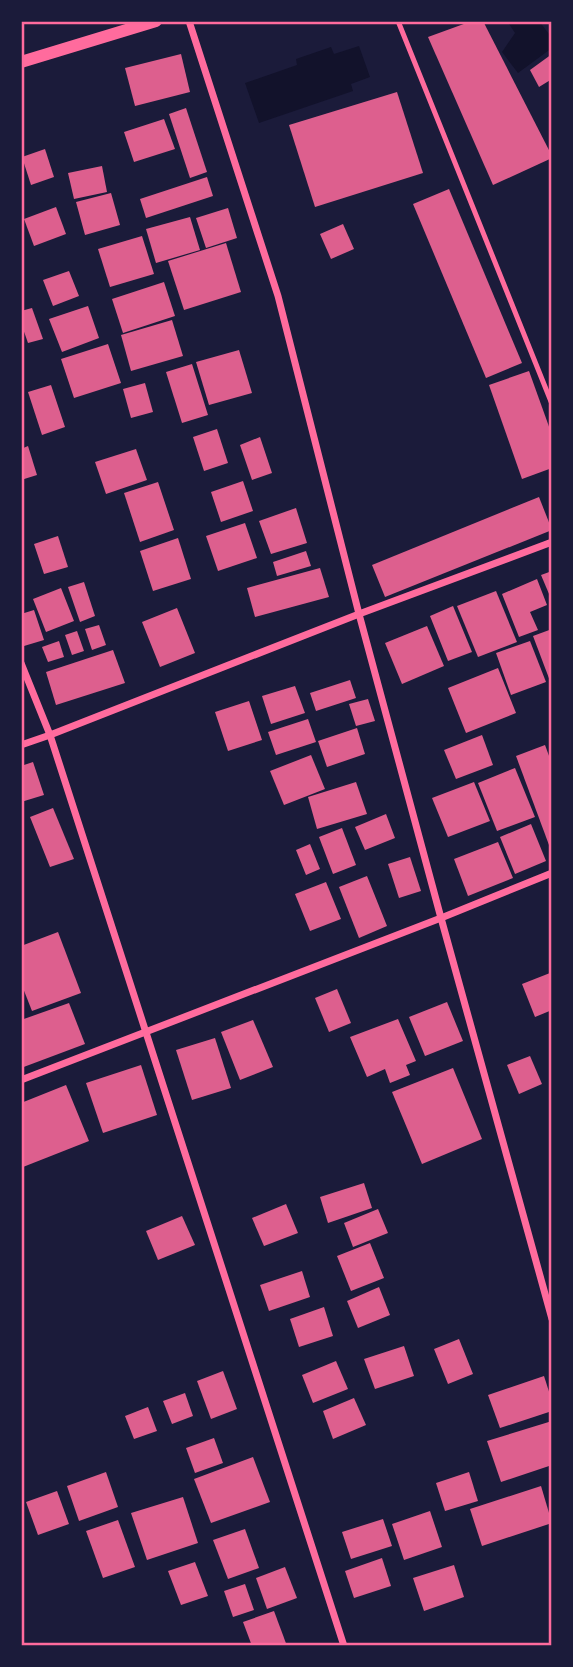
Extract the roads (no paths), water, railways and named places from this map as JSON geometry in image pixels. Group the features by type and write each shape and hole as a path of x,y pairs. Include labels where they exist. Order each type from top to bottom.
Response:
{"street":[{"path":"21,62 156,21"},
{"path":"188,21 278,296 359,614 552,1319"},
{"path":"21,745 552,542"},
{"path":"21,663 50,735 344,1646"},
{"path":"21,1080 552,873"}],"lane":[{"path":"398,21 552,404"}]}
